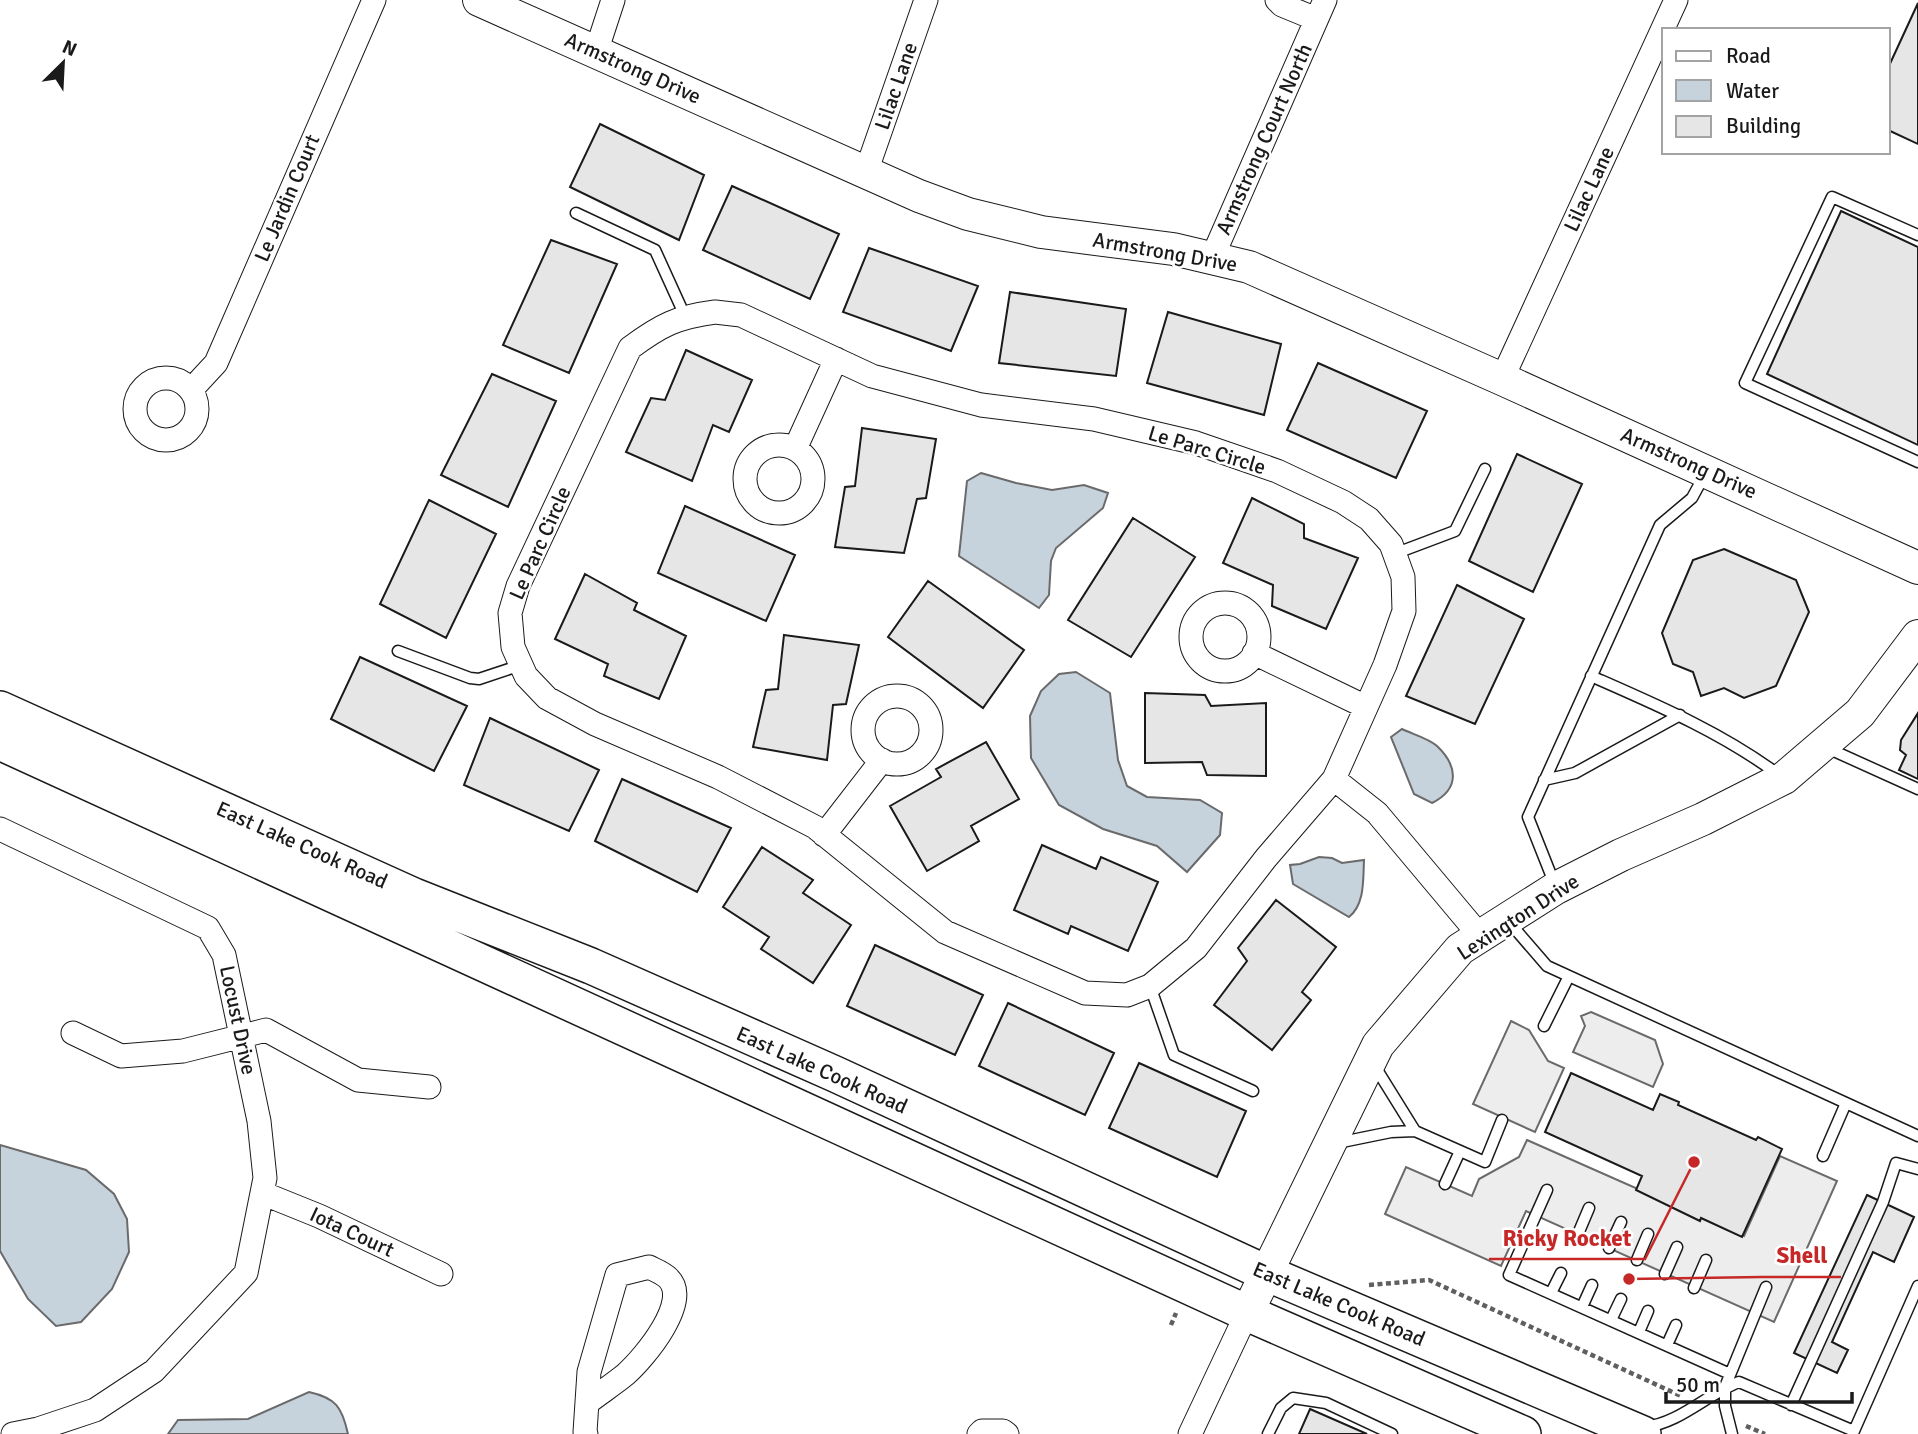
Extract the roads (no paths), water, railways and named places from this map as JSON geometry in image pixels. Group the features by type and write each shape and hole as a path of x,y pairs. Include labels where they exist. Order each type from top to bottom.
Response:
{"main road":[{"name":"East Lake Cook Road","path":"0,709 414,896 591,966 835,1074 1266,1273 1638,1432"},
{"name":"East Lake Cook Road","path":"0,743 1247,1313 1522,1434"}],"street":[{"name":"Le Jardin Court","path":"191,390 216,363 373,0"},
{"name":"Armstrong Drive","path":"480,0 866,172 968,214 1041,232 1172,249 1249,267 1918,568"},
{"path":"596,52 613,0"},
{"name":"Lilac Lane","path":"866,172 926,0"},
{"name":"Armstrong Court North","path":"1212,258 1320,10 1282,5 1277,0"},
{"name":"Lilac Lane","path":"1663,28 1676,0"},
{"name":"Lilac Lane","path":"1502,379 1662,30"},
{"name":"Le Parc Circle","path":"715,312 741,315 836,359 872,376 981,405 1094,419 1196,443 1254,463 1343,502 1369,519 1391,544 1404,578 1404,611 1385,665 1334,779 1266,858 1196,948 1150,986 1126,995 1086,993 945,932 815,827 718,777 595,724 547,698 526,676 513,647 510,613 524,574 630,348 657,329 685,316 715,312"},
{"path":"795,449 836,359"},
{"name":"Lexington Drive","path":"1191,1434 1266,1273 1378,1045 1460,949 1556,888 1621,855 1703,820 1784,778 1860,713 1918,636"},
{"path":"1254,653 1366,708"},
{"path":"824,835 882,760"},
{"path":"1334,779 1377,813 1481,937"},
{"name":"Locust Drive","path":"3,837 208,928 224,955 259,1121 264,1186 246,1273 154,1371 95,1410 38,1429 13,1434"},
{"path":"73,1033 121,1056 183,1051 266,1030 358,1080 429,1087"},
{"name":"Iota Court","path":"264,1186 319,1216 441,1274"},
{"path":"586,1434 587,1403 589,1372 617,1275 649,1267 669,1278 675,1293 672,1309 659,1336 627,1373 587,1403"},
{"path":"979,1434 982,1431 1003,1431 1007,1434"}],"lane":[{"path":"1918,235 1832,197 1745,383 1918,462"},
{"path":"576,213 655,250 685,316"},
{"path":"1394,554 1455,531 1485,469"},
{"path":"1556,888 1528,817 1660,525 1692,498 1707,471"},
{"path":"398,651 470,678 480,679 521,665"},
{"path":"1591,676 1680,715 1745,750 1784,778"},
{"path":"1544,780 1575,773 1680,715"},
{"path":"1822,746 1918,789"},
{"path":"1507,920 1547,966 1918,1136"},
{"path":"1545,1026 1569,976"},
{"path":"1150,986 1174,1055 1253,1091"},
{"path":"1370,1060 1415,1131"},
{"path":"1823,1156 1846,1103"},
{"path":"1328,1145 1391,1132 1415,1131 1485,1162 1502,1120"},
{"path":"1445,1184 1460,1151"},
{"path":"1791,1405 1883,1202 1896,1163 1918,1169"},
{"path":"1547,1190 1509,1275 1730,1374"},
{"path":"1578,1234 1588,1208"},
{"path":"1609,1248 1621,1222"},
{"path":"1637,1260 1648,1234"},
{"path":"1665,1274 1676,1247"},
{"path":"1694,1288 1706,1260"},
{"path":"1551,1293 1561,1273"},
{"path":"1582,1307 1592,1285"},
{"path":"1638,1432 1661,1426 1725,1387 1739,1382 1858,1432 1918,1286"},
{"path":"1732,1434 1725,1387 1766,1287"},
{"path":"1611,1320 1620,1299"},
{"path":"1639,1332 1648,1311"},
{"path":"1667,1345 1676,1325"},
{"path":"1268,1434 1281,1408 1293,1398 1326,1403 1392,1434"}],"water":[{"path":"981,473 1052,490 1084,485 1108,493 1103,508 1056,548 1051,561 1049,595 1039,608 959,556 967,481"},
{"path":"1076,672 1110,693 1118,760 1127,786 1147,797 1200,800 1222,813 1220,835 1187,872 1157,846 1103,829 1059,805 1031,758 1030,716 1041,691 1059,674"},
{"path":"1402,729 1433,743 1449,761 1453,777 1451,784 1448,791 1432,803 1414,794 1391,737"},
{"path":"1319,857 1332,858 1342,863 1364,860 1361,899 1349,917 1293,884 1290,865"},
{"path":"0,1145 86,1170 114,1194 127,1219 129,1252 112,1289 81,1322 56,1326 28,1299 0,1251"},
{"path":"309,1392 326,1397 336,1405 348,1434 168,1434 178,1420 248,1419"}],"place":[{"name":"Ricky Rocket","path":"1694,1162"},
{"name":"Shell","path":"1629,1279"}]}
